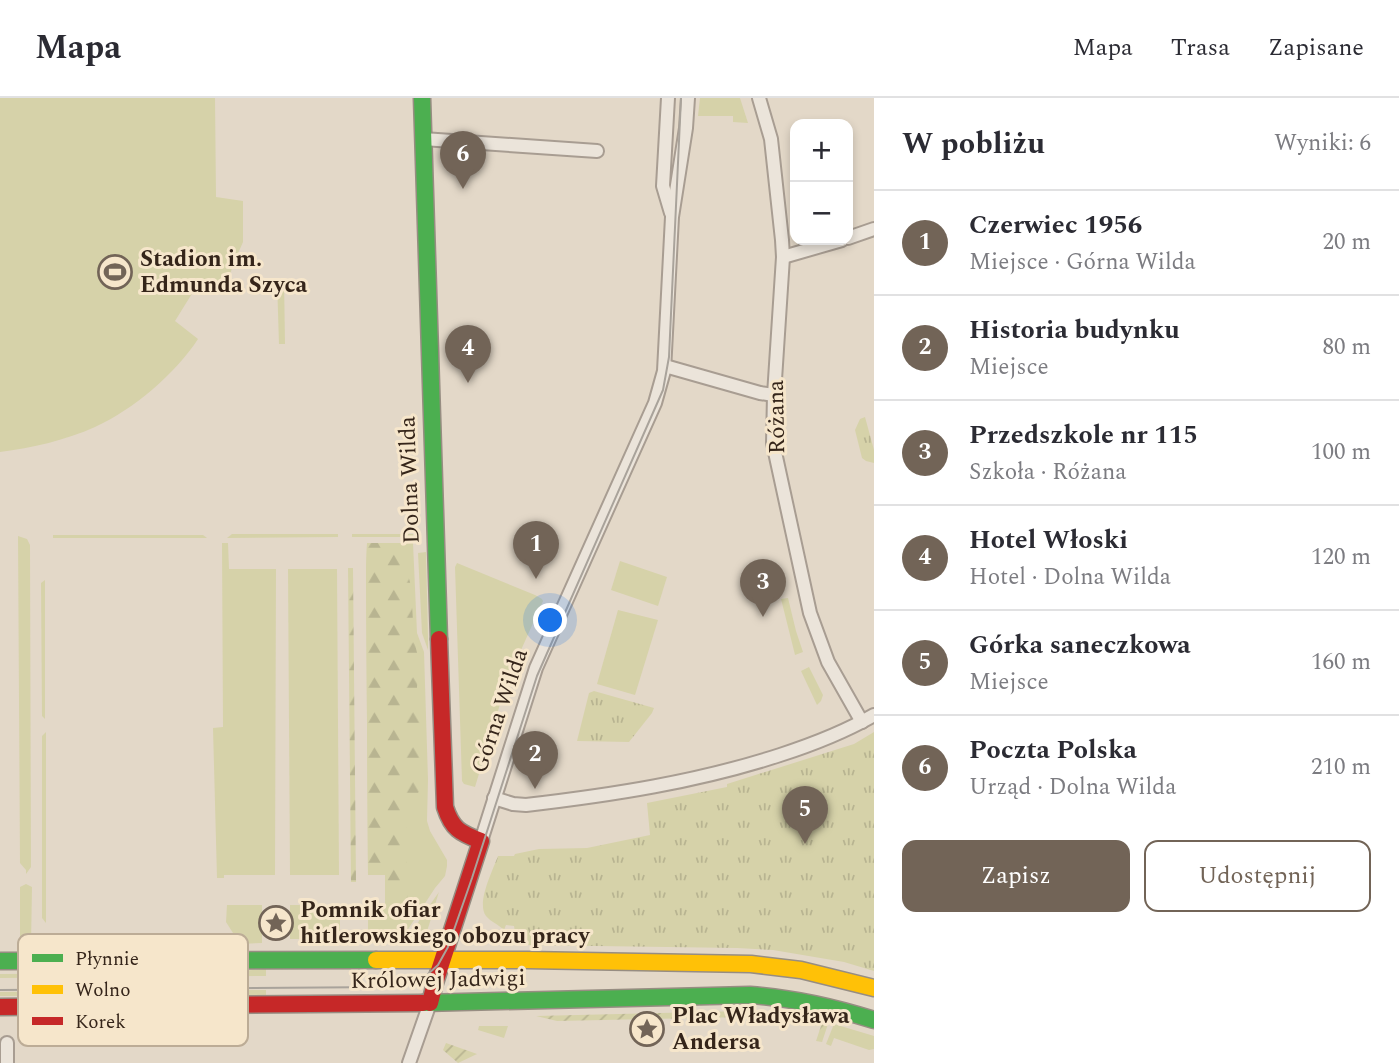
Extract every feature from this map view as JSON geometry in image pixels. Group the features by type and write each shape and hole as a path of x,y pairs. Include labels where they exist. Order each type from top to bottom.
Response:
{"street":[{"name":"Dolna Wilda","path":"422,98 429,386 445,807 456,830 481,841"},
{"name":"Górna Wilda","path":"668,98 663,186 672,217"},
{"name":"Górna Wilda","path":"430,1003 536,668 662,384 672,217 688,98"},
{"name":"Różana","path":"758,98 770,133 774,157 783,257 773,443 810,613 828,662 862,722"},
{"path":"423,139 597,151"},
{"path":"853,236 874,229"},
{"path":"783,257 825,245"},
{"path":"665,366 774,395"},
{"path":"494,797 513,804 526,805 672,784 772,758 831,737 874,715"},
{"name":"Królowej Jadwigi","path":"248,960 527,960 765,965 801,970 874,988"},
{"name":"Królowej Jadwigi","path":"0,961 18,961"},
{"name":"Królowej Jadwigi","path":"248,1005 750,995 803,1000 874,1020"},
{"path":"409,1063 430,1003"},
{"name":"Królowej Jadwigi","path":"0,1007 18,1007"},
{"path":"7,1043 7,1063"}],"green space":[{"name":"Stadion im. Edmunda Szyca","path":"0,98 215,98 216,197 243,201 243,242 225,290 201,279 175,321 198,339 178,365 153,389 124,411 84,432 49,443 0,452"},
{"path":"700,98 740,98 748,123 733,122 733,116 698,116"},
{"path":"284,278 285,344 279,344 277,281"},
{"path":"865,417 874,450 874,463 862,458 855,430 860,419"},
{"path":"232,534 338,534 338,537 227,538"},
{"path":"352,534 413,534 413,537 352,537"},
{"path":"53,535 203,535 207,538 53,538"},
{"path":"18,536 27,539 30,545 31,867 26,874 20,863"},
{"path":"222,543 228,543 229,569 276,569 275,875 224,875 224,878 217,878 213,728 223,727"},
{"path":"367,543 413,543 417,633 424,652 427,821 447,860 445,876 399,943 368,943 368,905 385,904 385,875 368,875"},
{"path":"367,543 404,543 406,546 403,556 411,586 414,640 418,657 416,698 423,735 421,787 406,819 408,924 398,935 388,938 381,928 385,905 385,875 368,875"},
{"path":"426,552 428,650 422,633 418,553"},
{"path":"620,561 667,577 658,606 611,590"},
{"path":"457,563 535,595 543,601 521,650 518,648 516,653 519,655 504,691 475,787 462,781"},
{"path":"348,568 353,568 356,882 351,882"},
{"path":"288,569 337,569 339,875 290,875"},
{"path":"45,580 45,719 42,716 41,583"},
{"path":"788,598 803,652 795,655 781,599"},
{"path":"618,610 658,620 635,695 597,684"},
{"path":"809,667 823,695 817,705 801,671"},
{"path":"594,691 654,708 629,742 577,741 589,693"},
{"path":"46,732 46,923 42,918 42,736"},
{"path":"874,732 874,971 844,962 773,950 525,945 515,932 514,926 506,925 504,930 490,920 483,910 484,895 498,856 514,856 539,849 587,848 650,835 647,803 727,787 727,784 854,744"},
{"path":"26,884 32,887 31,934 20,934 20,887"},
{"path":"439,892 423,940 407,943 420,919"},
{"path":"227,905 262,905 262,943 248,944 248,934 234,934 226,922"},
{"path":"290,905 340,905 340,939 290,939"},
{"path":"266,969 266,976 248,976 248,970"},
{"path":"0,974 18,974 18,978 0,978"},
{"path":"248,990 266,990 266,997 248,996"},
{"path":"0,992 18,992 18,996 0,996"},
{"path":"743,1011 795,1016 828,1024 822,1042 816,1041 821,1026 781,1020 743,1017 557,1021 536,1016"},
{"path":"834,1024 874,1036 874,1049 869,1050 834,1038 831,1046 826,1044"},
{"path":"479,1026 508,1026 504,1038 478,1030"},
{"path":"446,1043 477,1054 458,1063 443,1050"}],"tram line":[{"path":"248,988 388,987 409,984 427,975 438,965 448,947 537,676 663,390 669,357 681,98"},
{"path":"0,990 18,990"}],"traffic: fast":[{"path":"422,98 439,639"},
{"path":"248,960 376,960"},
{"path":"0,961 18,961"},
{"path":"423,1003 750,995 813,1004 874,1020"}],"traffic: slow":[{"path":"376,960 751,964 801,970 874,988"}],"traffic: jam":[{"path":"430,1003 481,841 458,829 445,807 439,639"},
{"path":"248,1005 423,1003"},
{"path":"0,1007 18,1007"}],"place":[{"name":"Poczta Polska","path":"463,189"},
{"name":"Stadion im. Edmunda Szyca","path":"115,272"},
{"name":"Hotel Włoski","path":"468,383"},
{"name":"Czerwiec 1956","path":"536,579"},
{"name":"Przedszkole nr 115","path":"763,617"},
{"name":"Historia budynku","path":"535,789"},
{"name":"Górka saneczkowa","path":"805,844"},
{"name":"Pomnik ofiar hitlerowskiego obozu pracy","path":"276,923"},
{"name":"Plac Władysława Andersa","path":"647,1029"}]}
